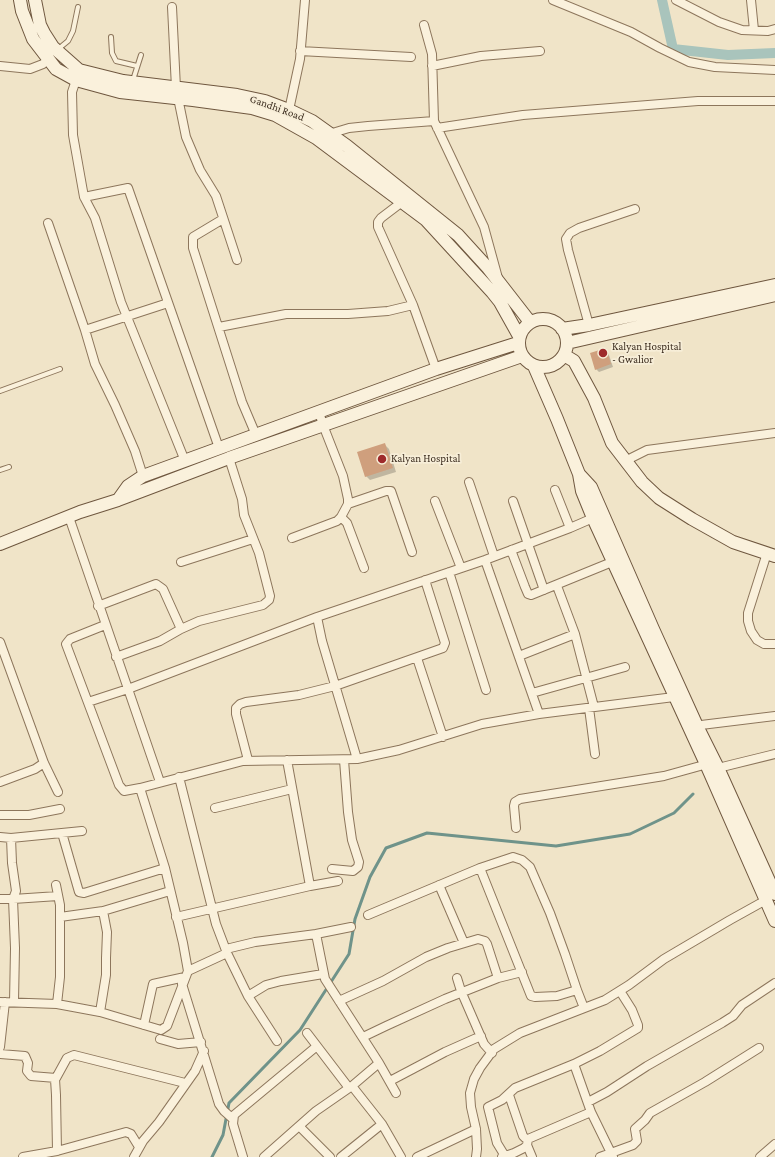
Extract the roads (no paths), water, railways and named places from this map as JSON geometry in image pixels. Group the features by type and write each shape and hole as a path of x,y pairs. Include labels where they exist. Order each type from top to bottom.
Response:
{"main road":[{"path":"20,0 22,11 33,39 52,55 56,69 76,80 120,92 176,93 252,108 275,115 316,138 426,220 496,287 500,302 519,339 522,356 527,362 534,366 547,367 559,360 565,349 566,336 557,324 544,319 530,322 525,326 519,339 143,476 128,486 118,500"},
{"name":"Gandhi Road","path":"36,0 40,25 53,47 52,55 79,70 176,93 237,95 265,101 312,121 458,235 488,268 496,287 530,322"},
{"path":"562,329 590,325 775,285"},
{"path":"565,349 775,295"},
{"path":"565,349 574,361 594,398 612,443 642,482 659,498 733,542 771,554"},
{"path":"0,544 229,458 522,356"},
{"path":"534,366 579,474 582,491 592,518 674,697 693,726"},
{"path":"579,474 591,487 693,726 713,764 770,897 775,921"}],"street":[{"path":"289,110 300,51 305,0"},
{"path":"553,0 631,32 689,62 715,68 775,70"},
{"path":"676,0 719,22 742,30 768,31 775,29"},
{"path":"751,0 754,30"},
{"path":"172,7 176,93 186,138 200,170 216,196 237,260"},
{"path":"424,25 432,54 435,125 484,227 496,287"},
{"path":"300,51 411,57"},
{"path":"432,66 481,56 540,51"},
{"path":"0,66 30,69 42,64 52,55"},
{"path":"76,80 72,92 73,134 84,197 95,218 126,316 185,461"},
{"path":"329,134 349,128 368,126 435,125 523,115 698,101 775,101"},
{"path":"84,197 128,188 219,448"},
{"path":"402,202 381,218 378,222 378,227 380,235 413,305 436,369"},
{"path":"590,325 566,239 570,233 579,228 635,209"},
{"path":"223,219 193,237 193,248 242,402 256,435"},
{"path":"48,223 85,330 95,364 136,451 143,476"},
{"path":"85,330 168,303"},
{"path":"218,327 286,314 348,314 388,311 413,305"},
{"path":"292,538 337,521 342,517 348,504 343,476 319,412"},
{"path":"625,461 647,450 775,433"},
{"path":"116,658 160,641 180,628 199,621 263,606 269,600 270,596 259,553 244,515 242,499 229,458"},
{"path":"469,482 494,556"},
{"path":"556,490 570,528"},
{"path":"348,504 386,491 391,491 412,552"},
{"path":"435,501 461,568"},
{"path":"513,501 544,590"},
{"path":"69,517 98,606 160,782"},
{"path":"342,517 347,523 364,568"},
{"path":"88,702 128,689 317,617 485,560 570,528 592,518"},
{"path":"181,562 253,539"},
{"path":"511,550 528,594 531,595 557,586 612,562"},
{"path":"771,554 748,613 748,622 751,631 757,640 764,644 775,644"},
{"path":"485,560 540,714"},
{"path":"449,572 486,690"},
{"path":"248,760 236,714 236,708 240,704 299,695 335,686 443,648 445,643 425,580"},
{"path":"98,606 156,584 163,589 180,628"},
{"path":"557,586 575,634 586,677 591,707 595,754"},
{"path":"317,617 322,641 358,759"},
{"path":"105,625 70,639 66,644 120,788 124,791 248,760 358,759 398,750 482,724 540,714 674,697"},
{"path":"519,656 575,634"},
{"path":"0,642 44,763 58,792"},
{"path":"417,658 443,737"},
{"path":"532,693 586,677 625,668"},
{"path":"693,726 775,716"},
{"path":"516,828 514,806 515,802 520,799 664,776 713,764 775,754"},
{"path":"287,760 310,886"},
{"path":"332,868 352,871 358,867 359,862 352,840 344,760"},
{"path":"0,782 35,769 44,763"},
{"path":"179,777 216,924 248,996 277,1041"},
{"path":"140,788 165,868 176,918 185,977 201,1042 220,1107 233,1119 243,1157"},
{"path":"215,808 292,790"},
{"path":"0,815 29,815 60,809"},
{"path":"0,837 11,838 82,831"},
{"path":"62,833 79,892 84,892 165,868"},
{"path":"11,838 12,863 16,891 13,899 15,948 14,1002"},
{"path":"368,915 480,868 514,857 522,860 530,866 550,913 584,1008"},
{"path":"480,868 531,996 557,996 577,990"},
{"path":"176,918 211,908 338,881"},
{"path":"56,885 60,917 60,978 57,1004"},
{"path":"439,885 464,943"},
{"path":"60,917 103,911 170,891"},
{"path":"0,899 58,896"},
{"path":"476,1157 476,1129 471,1107 470,1093 474,1079 480,1068 494,1049 520,1033 605,1000 664,959 770,897"},
{"path":"100,1012 106,975 106,932 103,911"},
{"path":"144,1025 153,984 185,977 227,951 255,942 316,934 351,927"},
{"path":"316,934 325,980 380,1062 396,1093"},
{"path":"339,1001 383,981 426,957 448,948 478,939 485,941 498,978"},
{"path":"364,1037 423,1008 498,978 522,972"},
{"path":"0,1047 2,1002 57,1004 100,1012 161,1030 167,1026 185,977"},
{"path":"457,978 484,1044 492,1053"},
{"path":"248,996 266,985 281,981 325,980"},
{"path":"588,1102 616,1087 646,1066 722,1023 732,1016 742,1005 775,983"},
{"path":"592,1112 527,1142 514,1153 504,1156 497,1143 488,1107 502,1100 515,1088 574,1064 618,1041 638,1028 632,1010 620,991"},
{"path":"307,1033 382,1124 402,1157"},
{"path":"390,1081 445,1052 481,1036"},
{"path":"160,1039 178,1044 201,1042"},
{"path":"233,1119 239,1111 317,1046"},
{"path":"600,1157 612,1155 635,1144 637,1141 637,1126 645,1120 650,1113 705,1082 759,1048"},
{"path":"134,1157 139,1147 195,1071 204,1051"},
{"path":"0,1054 25,1056 28,1060 27,1071 29,1075 55,1079"},
{"path":"57,1151 55,1079 67,1058 74,1054 185,1083"},
{"path":"264,1157 316,1111 350,1087 380,1062"},
{"path":"574,1064 592,1112 612,1155"},
{"path":"509,1095 532,1157"},
{"path":"341,1157 382,1124"},
{"path":"300,1126 330,1157"},
{"path":"417,1157 476,1129"},
{"path":"23,1157 57,1151 126,1132 131,1134 139,1147"},
{"path":"760,1157 775,1144"}],"lane":[{"path":"52,55 68,41 73,31 78,7"},
{"path":"111,37 112,52 116,61 137,66"},
{"path":"132,82 141,55"},
{"path":"0,390 60,369"},
{"path":"0,470 9,467"}],"waterway":[{"path":"662,0 673,49 728,55 775,53"},
{"path":"212,1157 223,1135 229,1103 300,1030 349,954 355,919 370,877 386,848 427,833 556,846 630,834 674,813 693,794"}],"place":[{"name":"Kalyan Hospital - Gwalior","path":"603,353"},
{"name":"Kalyan Hospital","path":"382,459"}]}
